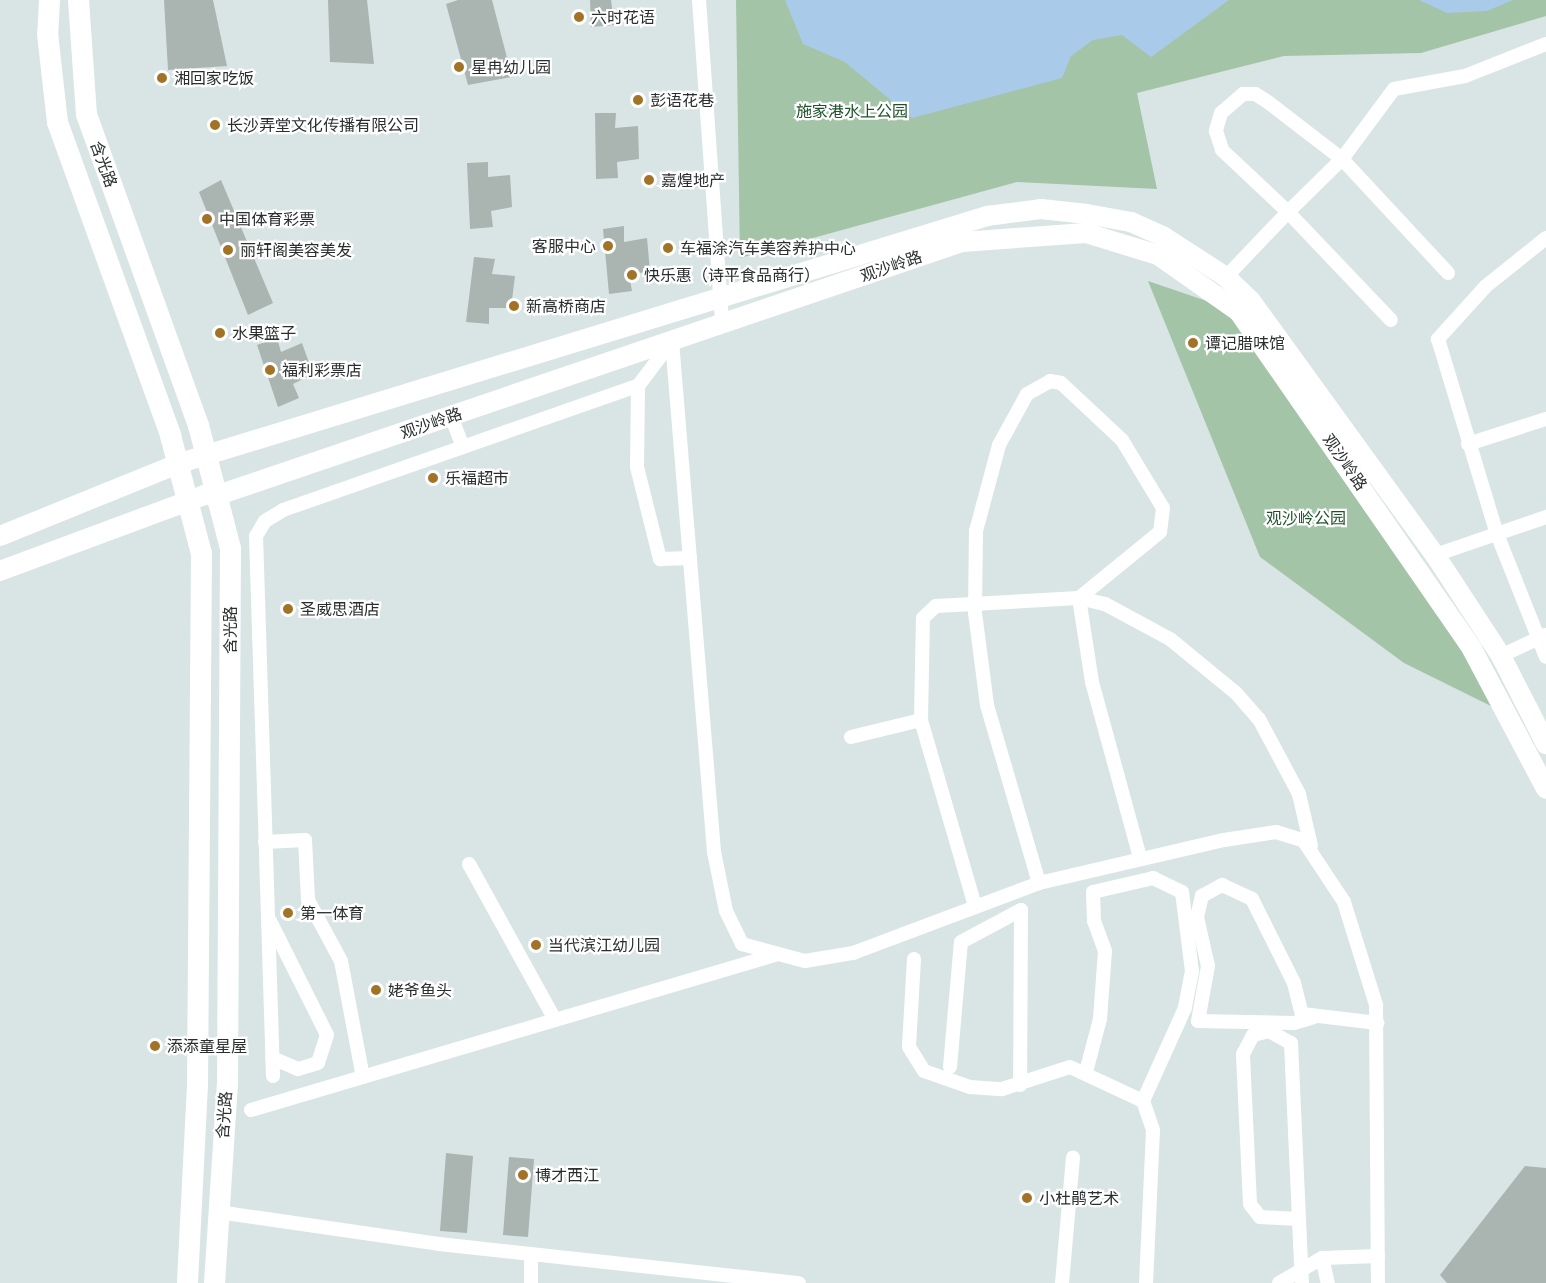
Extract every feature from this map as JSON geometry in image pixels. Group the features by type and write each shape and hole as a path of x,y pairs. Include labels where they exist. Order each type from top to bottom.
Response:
{"main road":[{"name":"含光路","path":"49,0 47,33 57,122 177,464 201,565 197,1084 187,1283"},
{"name":"含光路","path":"78,0 86,114 207,458 230,548 227,1082 214,1283"},
{"name":"观沙岭路","path":"0,536 177,464 207,458 987,216 1041,209 1131,222 1226,277 1251,301 1435,555 1501,656 1546,744"},
{"name":"观沙岭路","path":"0,571 187,501 451,416 962,242 1000,236 1086,233 1158,255 1239,312 1472,650 1546,789"}],"street":[{"path":"699,0 722,324"},
{"path":"1226,277 1342,159 1395,89 1465,76 1546,44"},
{"path":"1391,320 1288,212 1222,150 1217,122 1226,106 1255,93 1342,159 1448,273"},
{"path":"1546,238 1486,286 1438,339 1497,534 1542,636 1546,657"},
{"path":"273,1076 256,536 265,521 283,510 638,386 672,341"},
{"path":"672,341 714,852 726,911 742,944 775,955 805,961 853,953 1039,883 1140,858 1276,832 1311,846"},
{"path":"1039,883 987,705 975,604 976,531 999,445 1027,394 1050,381 1061,382 1122,440 1163,508 1160,532 1078,598"},
{"path":"638,386 637,467 660,559 690,558"},
{"path":"451,416 464,447"},
{"path":"1468,444 1546,418"},
{"path":"1435,555 1546,517"},
{"path":"975,906 921,720 923,618 936,606 1078,598 1139,621 1236,693 1282,756 1308,821 1311,846 1344,902 1377,1023 1378,1283"},
{"path":"1078,598 1092,682 1140,858"},
{"path":"1501,656 1542,636"},
{"path":"851,737 921,720"},
{"path":"265,842 305,840 308,900 342,960 363,1077"},
{"path":"469,864 555,1020"},
{"path":"1086,1072 1100,1019 1106,951 1094,921 1093,892 1154,878 1182,892 1192,971 1185,1008 1143,1101 1153,1130 1146,1283"},
{"path":"1314,1017 1297,1008 1294,983 1252,899 1234,886 1222,885 1202,896 1197,917 1208,966 1198,1021 1294,1023 1314,1017 1377,1023"},
{"path":"950,1067 961,942 1021,910 1020,1085"},
{"path":"268,916 327,1035 318,1063 298,1069 272,1058"},
{"path":"251,1110 775,955"},
{"path":"914,959 909,1047 924,1071 970,1087 1020,1085 1053,1070 1086,1072 1143,1101"},
{"path":"1297,1220 1260,1217 1250,1204 1243,1054 1253,1035 1269,1031 1291,1042 1297,1220 1302,1276"},
{"path":"1062,1283 1073,1156"},
{"path":"218,1212 531,1254 800,1283"},
{"path":"531,1254 531,1283"},
{"path":"1280,1283 1302,1276 1322,1258 1378,1256"},
{"path":"1322,1258 1329,1283"}],"green space":[{"name":"施家港水上公园","path":"736,0 1546,0 1546,16 1421,53 1284,56 1137,93 1157,189 1017,182 740,258"},
{"name":"观沙岭公园","path":"1148,281 1239,312 1501,711 1404,663 1260,557"}],"water":[{"name":"施家港水上公园","path":"785,0 1229,0 1151,57 1122,35 1093,40 1071,56 1062,78 912,118 845,62 803,44"},
{"path":"1419,0 1513,0 1487,11 1447,13"}],"building":[{"path":"164,0 213,0 227,66 168,70"},
{"path":"328,0 367,0 374,64 330,62"},
{"path":"458,0 492,0 512,77 468,85 446,4"},
{"path":"590,0 611,0 614,25 591,27"},
{"path":"595,113 616,113 615,128 638,126 639,159 617,162 618,178 596,179"},
{"path":"488,162 488,177 510,175 512,207 491,211 493,227 470,229 467,163"},
{"path":"221,180 273,303 248,315 199,192"},
{"path":"624,226 624,242 647,238 650,271 629,275 632,291 609,294 603,229"},
{"path":"474,257 495,259 492,274 515,276 511,308 489,308 489,324 466,322"},
{"path":"277,338 281,352 302,343 313,374 293,384 299,398 278,407 257,345"},
{"path":"446,1153 473,1156 467,1233 440,1231"},
{"path":"509,1157 534,1159 528,1237 503,1235"},
{"path":"1525,1166 1546,1168 1546,1283 1447,1283 1440,1275"}],"place":[{"name":"六时花语","path":"579,17"},
{"name":"星冉幼儿园","path":"459,67"},
{"name":"湘回家吃饭","path":"162,78"},
{"name":"彭语花巷","path":"638,100"},
{"name":"长沙弄堂文化传播有限公司","path":"215,125"},
{"name":"嘉煌地产","path":"649,180"},
{"name":"中国体育彩票","path":"207,219"},
{"name":"客服中心","path":"608,246"},
{"name":"车福涂汽车美容养护中心","path":"668,248"},
{"name":"丽轩阁美容美发","path":"228,250"},
{"name":"快乐惠（诗平食品商行）","path":"632,275"},
{"name":"新高桥商店","path":"514,306"},
{"name":"水果篮子","path":"220,333"},
{"name":"谭记腊味馆","path":"1193,343"},
{"name":"福利彩票店","path":"270,370"},
{"name":"乐福超市","path":"433,478"},
{"name":"圣威思酒店","path":"288,609"},
{"name":"第一体育","path":"288,913"},
{"name":"当代滨江幼儿园","path":"536,945"},
{"name":"姥爷鱼头","path":"376,990"},
{"name":"添添童星屋","path":"155,1046"},
{"name":"博才西江","path":"523,1175"},
{"name":"小杜鹃艺术","path":"1027,1198"}]}
